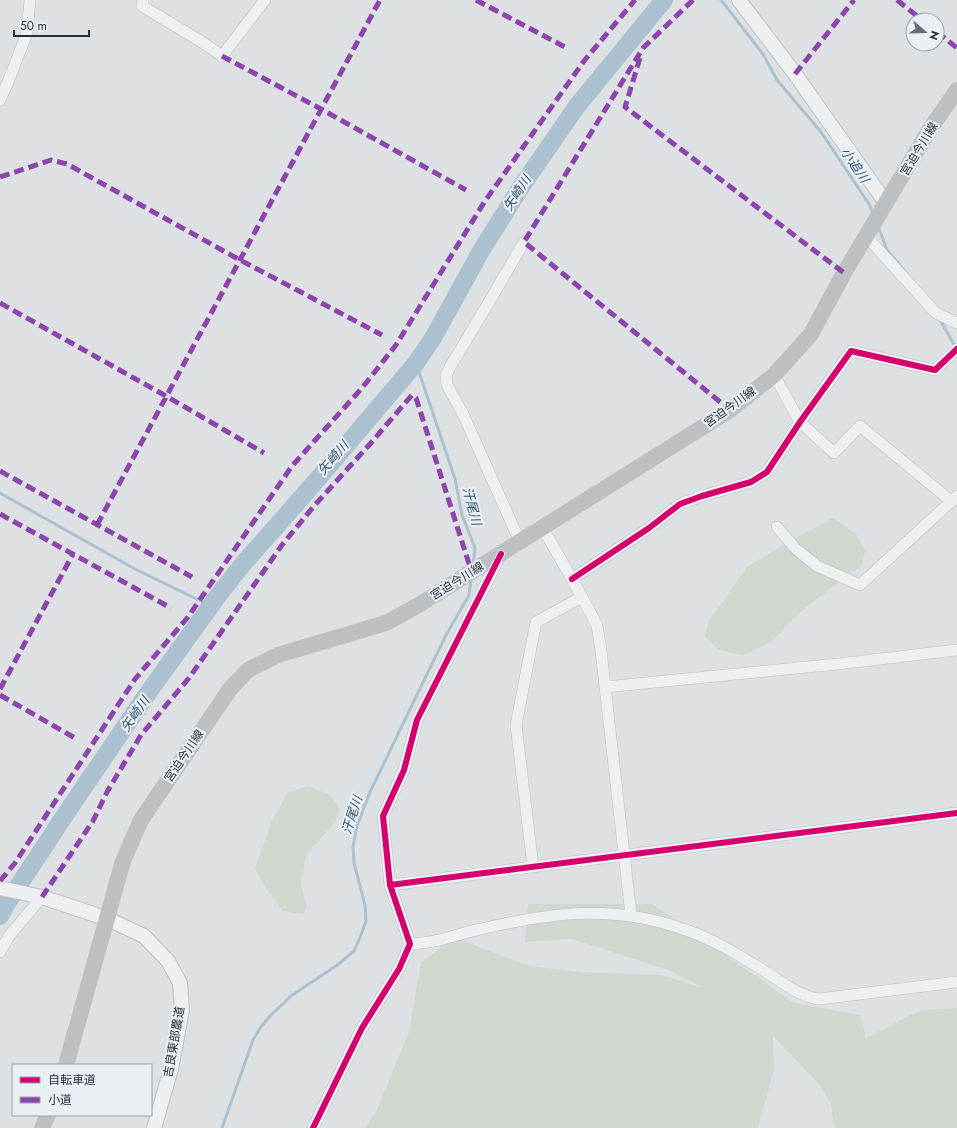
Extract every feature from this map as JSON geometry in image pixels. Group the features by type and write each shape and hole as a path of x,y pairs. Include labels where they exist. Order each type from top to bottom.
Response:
{"main road":[{"name":"宮迫今川線","path":"66,1064 123,861 141,820 230,689 248,670 278,655 386,623 417,606 730,410 774,375 811,334 866,236 930,129 957,90"},
{"path":"42,1128 48,1116"}],"street":[{"path":"0,100 4,81 26,33 30,0"},
{"path":"143,0 142,6 202,42 222,56 265,0"},
{"path":"739,0 795,74 886,203"},
{"path":"866,236 936,313 957,323"},
{"path":"520,542 463,414 447,385 446,375 451,364 478,322 524,242"},
{"path":"572,579 649,528 680,504 751,482 763,476 851,351 935,370 957,349"},
{"path":"774,375 800,422 834,453 860,426 954,498 860,585 817,566 796,549 777,527"},
{"path":"542,527 597,625 631,915"},
{"path":"312,1128 362,1028 399,969 410,944 390,885 383,816 404,770 417,720 501,554"},
{"path":"533,867 516,725 536,622 582,597"},
{"path":"605,686 838,664 957,650"},
{"path":"390,885 957,813"},
{"name":"吉良東部農道","path":"0,888 42,897 108,919 144,936 168,961 180,983 182,1010 171,1068 154,1128"},
{"path":"0,952 9,936 42,897"},
{"path":"410,944 433,942 478,929 541,916 598,912 631,915 658,920 688,930 724,946 798,992 814,999 957,982"}],"shaded area":[{"path":"833,518 856,534 865,551 861,567 849,574 798,614 771,642 743,655 719,650 705,637 709,621 747,567 783,545"},
{"path":"308,786 332,796 340,809 336,821 306,855 301,885 307,907 303,914 283,911 265,887 255,869 271,823 288,792"},
{"path":"528,904 653,904 794,1003 860,1015 866,1038 921,1010 957,1008 957,1128 834,1128 831,1104 818,1083 773,1036 774,1069 758,1128 365,1128 377,1110 409,1032 421,963 454,937 529,966 582,972 661,975 703,988 669,970 572,939 525,942"}],"waterway":[{"name":"矢崎川","path":"0,916 69,809 148,693 217,597 243,564 310,488 416,363 433,338 481,251 521,187 577,106 664,0"},
{"name":"小追川","path":"721,0 763,54 777,80 821,132 869,204 873,213"},
{"name":"小追川","path":"878,226 887,250 908,275"},
{"name":"小追川","path":"939,318 956,348"},
{"path":"416,363 455,479 462,515 475,548 473,565"},
{"path":"0,493 135,569 211,606"},
{"name":"汗尾川","path":"222,1128 253,1040 260,1028 292,995 336,966 354,951 366,921 365,905 354,863 353,847 357,826 370,792 445,637 469,595 471,579"},
{"name":"矢崎川","path":"0,901 7,903"}],"marked path":[{"path":"97,525 380,0"},
{"path":"476,0 565,47"},
{"path":"0,881 15,863 135,679 188,617 292,466 362,388 396,345 485,201 584,61 635,0"},
{"path":"693,0 643,48 524,242 730,410"},
{"path":"795,74 854,0"},
{"path":"897,0 912,12"},
{"path":"945,38 957,48"},
{"path":"222,56 466,190"},
{"path":"640,58 625,107 844,273"},
{"path":"0,177 51,160 67,164 240,260 382,335"},
{"path":"0,303 264,453"},
{"path":"42,897 93,821 107,792 141,735 189,678 282,545 314,506 412,395 416,398 472,573"},
{"path":"0,471 192,577"},
{"path":"0,514 171,608"},
{"path":"0,689 73,554"},
{"path":"0,695 75,738"}],"cycle path":[{"path":"572,579 649,528 680,504 751,482 767,472 800,422 851,351 935,370 957,349"},
{"path":"313,1128 362,1028 399,969 410,944 390,885 383,816 404,770 417,720 501,554"},
{"path":"390,885 957,813"}]}
